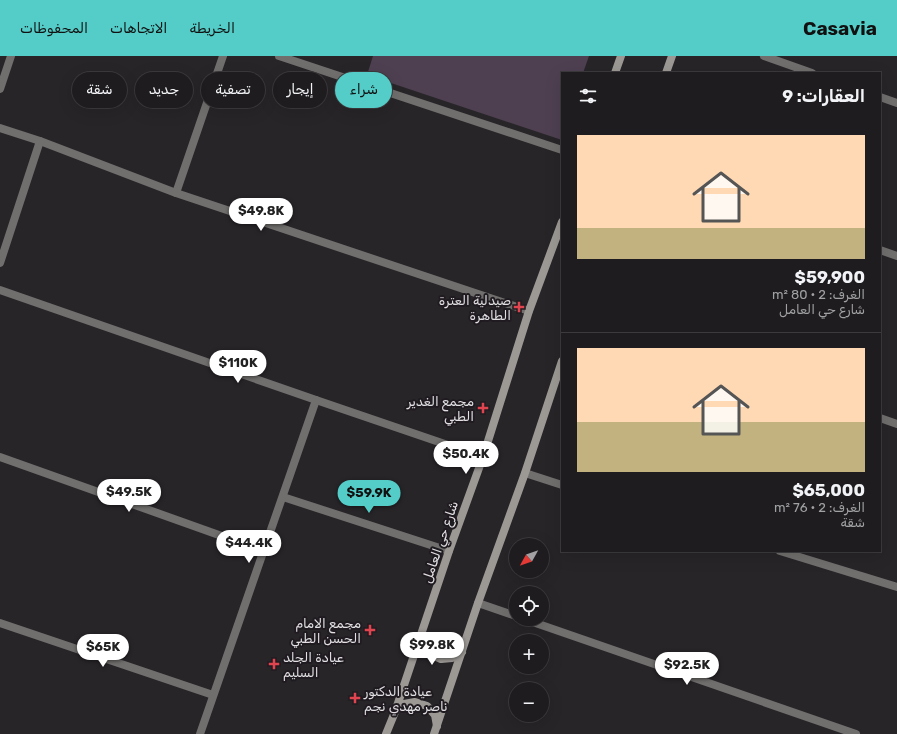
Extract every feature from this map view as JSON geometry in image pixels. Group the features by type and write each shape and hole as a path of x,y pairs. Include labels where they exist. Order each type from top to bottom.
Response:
{"main road":[{"path":"615,72 621,56"},
{"path":"666,72 672,56"},
{"name":"شارع حي العامل","path":"386,734 395,712 449,551 483,457 529,311 561,225"},
{"path":"436,730 478,603 525,473 561,364"},
{"path":"421,634 423,645 430,654 441,659 452,658 462,652"},
{"path":"395,712 404,704 415,702 427,706 435,714 436,730"}],"street":[{"path":"0,89 11,56"},
{"path":"176,193 223,56"},
{"path":"279,56 561,150"},
{"path":"764,56 809,72"},
{"path":"881,97 897,102"},
{"path":"0,128 40,141 176,193 529,311"},
{"path":"0,263 40,141"},
{"path":"881,250 897,256"},
{"path":"0,290 483,457"},
{"path":"200,734 316,400"},
{"path":"881,418 897,424"},
{"path":"0,457 264,551"},
{"path":"525,473 561,485"},
{"path":"282,497 449,551"},
{"path":"783,552 897,586"},
{"path":"478,603 509,614"},
{"path":"0,623 213,694"},
{"path":"544,626 856,734"}],"shaded area":[{"path":"373,56 589,56 583,72 561,72 561,140 392,83 392,72 368,72"}],"place":[{"name":"صيدلية العترة الطاهرة","path":"519,307"},
{"name":"مجمع الغدير الطبي","path":"483,408"},
{"name":"مجمع الامام الحسن الطبي","path":"370,630"},
{"name":"عيادة الجلد السليم","path":"274,664"},
{"name":"عيادة الدكتور ناصر مهدي نجم","path":"355,698"}]}
